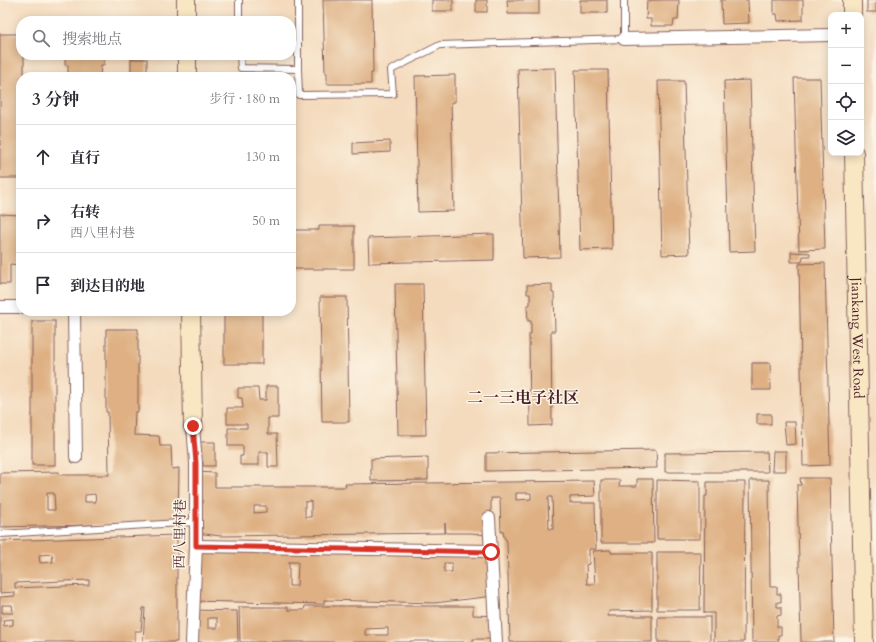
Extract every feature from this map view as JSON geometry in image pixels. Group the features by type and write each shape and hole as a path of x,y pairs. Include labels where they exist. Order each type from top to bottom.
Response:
{"street":[{"path":"186,0 186,16"},
{"path":"852,0 852,12"},
{"path":"624,39 828,35"},
{"path":"187,60 187,72"},
{"name":"Jiankang West Road","path":"854,156 864,642"},
{"path":"0,307 16,307"},
{"path":"74,316 76,457"},
{"path":"191,316 193,426"},
{"name":"西八里村巷","path":"192,642 196,546 196,463 193,426"},
{"path":"489,518 496,642"},
{"path":"196,546 491,552"}],"lane":[{"path":"239,0 240,16"},
{"path":"298,0 299,95 393,94 391,70 440,44 624,39 624,0"},
{"path":"240,60 241,68 298,69"},
{"path":"0,534 196,522"}],"shaded area":[{"path":"870,0 876,0 876,261"}],"building":[{"path":"323,0 372,0 373,73 371,73 371,84 327,84 327,73 325,73"},
{"path":"432,0 453,0 453,11 432,11"},
{"path":"476,0 487,0 487,12 476,12"},
{"path":"507,0 539,0 539,14 508,14"},
{"path":"580,0 607,0 607,13 580,13"},
{"path":"679,0 678,20 674,20 673,26 651,26 651,19 646,19 647,1"},
{"path":"721,0 748,0 749,23 722,24"},
{"path":"774,0 803,0 803,20 778,21 777,14 774,14"},
{"path":"867,0 876,0 876,12 867,12"},
{"path":"0,34 16,34 16,60 24,60 24,72 16,72 16,178 0,178"},
{"path":"65,60 104,60 104,65 101,65 100,72 68,72 68,65 65,65"},
{"path":"131,60 147,60 147,72 131,72"},
{"path":"555,68 560,257 523,258 518,69"},
{"path":"575,70 608,70 612,249 580,250"},
{"path":"455,75 455,102 451,102 454,211 418,212 415,76"},
{"path":"794,78 820,78 825,249 799,250"},
{"path":"750,80 755,251 729,252 724,81"},
{"path":"658,81 684,81 689,254 662,255"},
{"path":"390,141 390,152 353,154 353,143"},
{"path":"0,214 16,215 16,265 10,264 10,284 0,284"},
{"path":"319,226 354,226 354,269 296,269 296,230 319,230"},
{"path":"494,234 494,260 369,263 368,238"},
{"path":"791,252 810,253 810,256 803,256 802,262 791,262"},
{"path":"825,263 830,465 803,466 799,264"},
{"path":"395,284 423,284 426,435 398,435"},
{"path":"552,284 552,293 554,293 555,331 551,331 552,425 530,426 529,334 531,334 531,321 528,321 527,305 530,305 530,294 527,294 527,285"},
{"path":"320,297 347,297 349,422 322,422"},
{"path":"224,316 262,316 262,364 224,364"},
{"path":"32,321 55,321 55,465 32,465"},
{"path":"106,329 138,329 138,412 135,412 134,435 159,436 160,446 171,446 172,469 179,468 178,523 0,527 0,473 59,472 59,475 109,475 108,412 106,412","holes":["47,493 54,493 55,510 47,510","95,494 96,502 85,502 85,495"]},
{"path":"752,363 770,363 771,390 752,390"},
{"path":"266,386 278,386 278,418 268,418 268,434 277,434 278,467 268,467 268,452 259,452 259,465 240,465 240,456 243,456 243,446 228,446 228,428 247,428 247,424 227,424 227,408 243,408 242,398 238,398 238,388 258,388 259,400 266,400"},
{"path":"757,414 771,414 771,424 757,424"},
{"path":"784,422 795,422 796,444 786,445"},
{"path":"195,442 215,442 215,466 203,466 203,462 195,462"},
{"path":"656,450 657,468 486,471 486,453"},
{"path":"773,451 786,451 786,471 772,471"},
{"path":"767,452 768,472 665,472 665,453"},
{"path":"428,457 428,480 371,481 371,459"},
{"path":"196,472 215,473 215,487 346,487 345,484 594,481 595,496 570,497 570,503 595,503 596,549 589,549 589,564 586,565 587,584 595,584 593,551 609,550 611,553 652,553 652,610 609,611 608,616 652,616 652,642 510,642 507,542 503,531 501,532 500,498 491,498 491,536 472,533 446,533 445,523 445,533 221,536 196,533","holes":["516,493 531,493 531,499 516,500","548,497 552,497 553,529 549,529","311,501 311,517 305,517 305,502","254,506 266,506 266,512 254,513"]},
{"path":"800,478 830,478 834,642 801,642 797,485 801,485"},
{"path":"637,479 653,479 654,543 601,543 601,480 620,480 619,486 637,486"},
{"path":"657,480 700,481 700,539 657,539"},
{"path":"750,480 769,480 770,587 777,587 777,594 781,594 781,602 777,602 777,607 781,607 781,615 777,616 777,627 781,627 781,635 778,635 778,642 752,642"},
{"path":"707,482 745,482 744,642 714,642 714,613 704,613 705,496 707,496"},
{"path":"177,535 177,642 143,642 145,608 143,608 141,631 135,631 135,642 0,642 0,597 15,596 15,592 0,593 0,541","holes":["52,554 53,562 40,563 39,555","89,580 89,585 15,588 15,583","2,605 12,605 13,613 2,613","13,619 13,625 4,626 3,620"]},
{"path":"494,548 494,596 434,603 328,600 324,600 324,604 192,601 192,550","holes":["289,562 298,562 297,586 289,586","444,563 452,563 452,572 444,572"]},
{"path":"657,552 701,552 700,610 657,610"},
{"path":"305,606 473,606 473,615 497,616 497,639 473,639 473,642 240,642 239,607 288,607 288,610 304,610","holes":["388,628 388,635 365,635 365,629"]},
{"path":"192,610 237,611 238,642 192,642","holes":["208,618 217,618 217,628 208,628"]},
{"path":"658,617 710,617 710,642 658,642"}],"district":[{"name":"二一三电子社区","path":"523,398"}],"route":[{"path":"193,426 196,463 196,546 491,552"}]}
